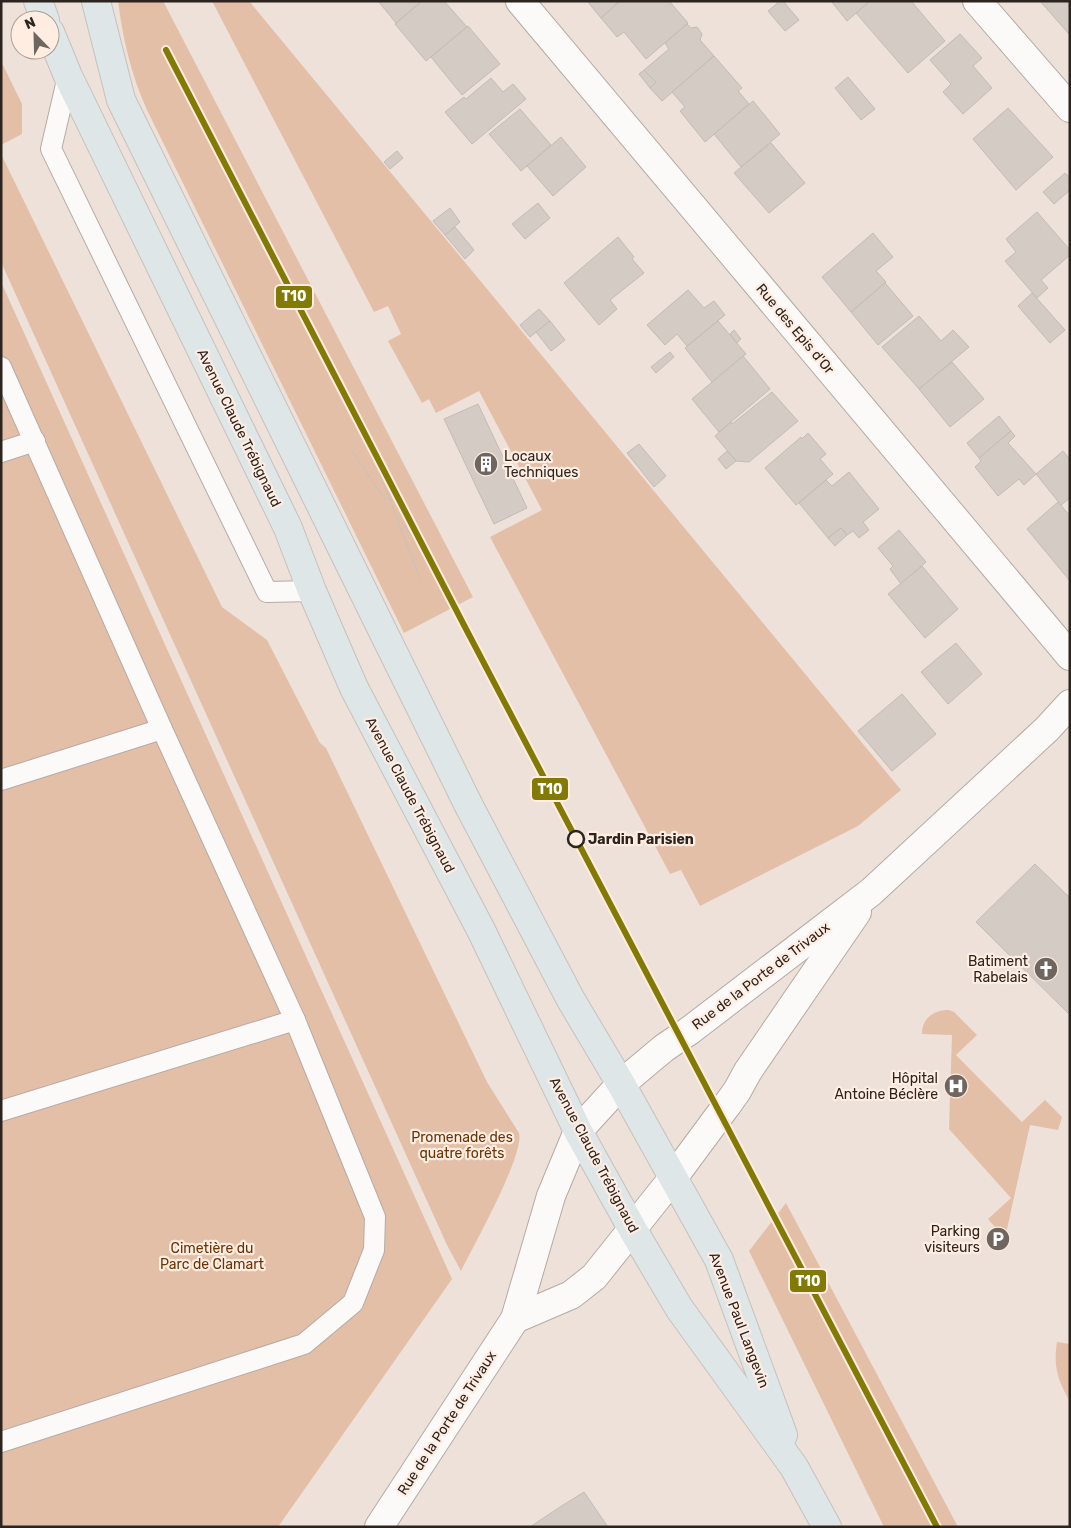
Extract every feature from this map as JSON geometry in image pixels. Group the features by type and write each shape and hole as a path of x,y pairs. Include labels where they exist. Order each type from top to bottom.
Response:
{"main road":[{"path":"96,1 121,100 469,806 571,1000 621,1084 673,1178"},
{"name":"Avenue Claude Trébignaud","path":"60,56 288,528 312,591 354,688 481,930 578,1130 633,1230 680,1308 794,1466 827,1527"},
{"name":"Avenue Paul Langevin","path":"673,1178 719,1260 794,1466"}],"street":[{"name":"Rue des Epis d'Or","path":"520,1 1070,656"},
{"path":"977,1 1070,108"},
{"name":"Rue de la Porte de Trivaux","path":"379,1527 515,1318 551,1196 578,1130 621,1084 664,1048 871,892 1047,729 1070,704"},
{"name":"Rue de la Porte de Trivaux","path":"515,1318 572,1295 594,1277 633,1230 727,1105 748,1071 871,892"}],"lane":[{"path":"68,76 51,149 267,592 312,591"},
{"path":"1,367 162,729 295,1020 375,1217 374,1250 353,1303 304,1344 1,1442"},
{"path":"1,452 35,441"},
{"path":"1,780 162,729"},
{"path":"1,1111 295,1020"}],"green space":[{"path":"118,1 163,1 473,597 404,633 147,110 136,84 128,57"},
{"path":"212,1 249,1 901,790 858,826 700,906 681,870 670,874 490,537 542,510 479,391 436,413 429,399 422,403 388,341 401,334 388,306 374,312"},
{"path":"1,61 22,104 22,134 1,145"},
{"name":"Promenade des quatre forêts","path":"1,154 222,607 267,640 320,743 326,748 487,1082 519,1133 519,1144 506,1180 461,1271 447,1245 1,262"},
{"name":"Cimetière du Parc de Clamart","path":"1,282 452,1279 278,1527 1,1527"},
{"path":"949,1010 954,1012 977,1035 956,1055 1022,1122 1045,1100 1062,1117 1058,1130 1030,1125 1005,1238 988,1219 1011,1198 949,1129 952,1035 922,1034 924,1024 930,1016 934,1013"},
{"path":"786,1203 958,1527 884,1527 749,1251"},
{"path":"1057,1342 1070,1344 1070,1402 1062,1387 1056,1367"}],"building":[{"path":"378,1 422,1 396,23"},
{"path":"422,1 444,1 467,27 426,61 395,24"},
{"path":"587,1 620,1 601,18"},
{"path":"620,1 669,1 688,23 646,59 624,32 617,37 601,18"},
{"path":"780,1 783,1 799,20 785,31 768,11"},
{"path":"831,1 870,1 847,21"},
{"path":"870,1 911,1 945,41 908,73 856,13"},
{"path":"1040,1 1070,1 1069,34"},
{"path":"687,24 691,28 697,27 702,34 700,40 714,56 662,101 650,88 656,82 644,70 669,49 665,43"},
{"path":"468,26 500,64 462,95 431,57"},
{"path":"960,34 982,58 973,66 992,88 963,114 943,92 951,84 930,60"},
{"path":"714,56 742,88 738,91 749,104 705,142 680,111 685,107 672,92"},
{"path":"644,70 656,82 650,88 639,74"},
{"path":"848,77 875,109 861,120 835,88"},
{"path":"491,78 503,92 513,84 526,99 472,144 445,112 464,97 466,99"},
{"path":"753,101 780,134 741,167 714,134"},
{"path":"1008,108 1053,157 1016,190 973,139"},
{"path":"520,109 551,145 521,171 489,134"},
{"path":"561,137 586,167 553,196 527,166"},
{"path":"771,143 805,183 769,213 734,173"},
{"path":"397,151 403,158 390,169 384,162"},
{"path":"1065,173 1070,178 1070,190 1054,204 1043,192"},
{"path":"538,203 550,218 525,239 512,224"},
{"path":"450,208 460,222 445,235 433,221"},
{"path":"1037,212 1070,250 1070,255 1041,280 1048,288 1037,298 1005,261 1016,252 1006,239"},
{"path":"455,227 474,250 465,259 445,235"},
{"path":"873,233 893,257 876,271 886,282 851,312 822,277"},
{"path":"618,237 634,257 632,259 644,273 610,300 617,309 599,325 564,283"},
{"path":"885,283 913,316 878,345 851,312"},
{"path":"688,290 704,308 714,301 725,315 687,346 677,334 665,345 647,325"},
{"path":"1032,293 1065,330 1050,343 1018,306"},
{"path":"539,309 550,321 530,337 520,325"},
{"path":"919,316 941,341 953,330 969,347 919,389 882,347"},
{"path":"550,321 565,340 551,351 536,332"},
{"path":"718,321 746,354 712,382 685,348"},
{"path":"734,330 741,339 737,343 730,334"},
{"path":"670,352 674,357 656,373 651,367"},
{"path":"743,356 770,389 719,432 692,399"},
{"path":"952,362 984,399 950,427 919,389"},
{"path":"772,392 798,421 749,462 736,461 715,436"},
{"name":"Locaux Techniques","path":"478,404 527,508 494,524 444,419"},
{"path":"999,416 1011,431 979,458 967,443"},
{"path":"1011,431 1015,436 1008,443 1036,474 1024,485 1019,479 998,496 975,467 981,461 979,458"},
{"path":"808,433 826,454 820,459 833,474 796,505 765,468"},
{"path":"639,444 666,476 654,487 627,453"},
{"path":"727,451 736,461 726,469 718,459"},
{"path":"1063,451 1070,460 1070,498 1061,505 1036,474"},
{"path":"849,472 879,509 863,522 869,530 859,538 853,531 847,535 841,528 828,538 799,503 826,480 832,486"},
{"path":"1058,502 1070,516 1070,581 1027,529"},
{"path":"841,528 847,535 835,546 828,538"},
{"path":"899,530 926,562 901,584 890,569 893,566 878,548"},
{"path":"922,566 958,609 925,638 888,594"},
{"path":"956,643 982,674 948,704 921,672"},
{"path":"902,694 936,734 892,771 858,731"},
{"name":"Batiment Rabelais","path":"1035,864 1070,898 1070,1015 976,922"},
{"path":"584,1492 608,1527 530,1527 560,1507"}],"tram line":[{"path":"367,440 420,579"},
{"path":"351,450 385,499"},
{"path":"404,525 437,571"}],"transit line":[{"name":"T10","path":"166,50 466,629 937,1527"}],"place":[{"name":"Locaux Techniques","path":"486,464"},
{"name":"Jardin Parisien","path":"576,839"},
{"name":"Batiment Rabelais","path":"1046,969"},
{"name":"Hôpital Antoine Béclère","path":"956,1086"},
{"name":"Parking visiteurs","path":"998,1239"}]}
